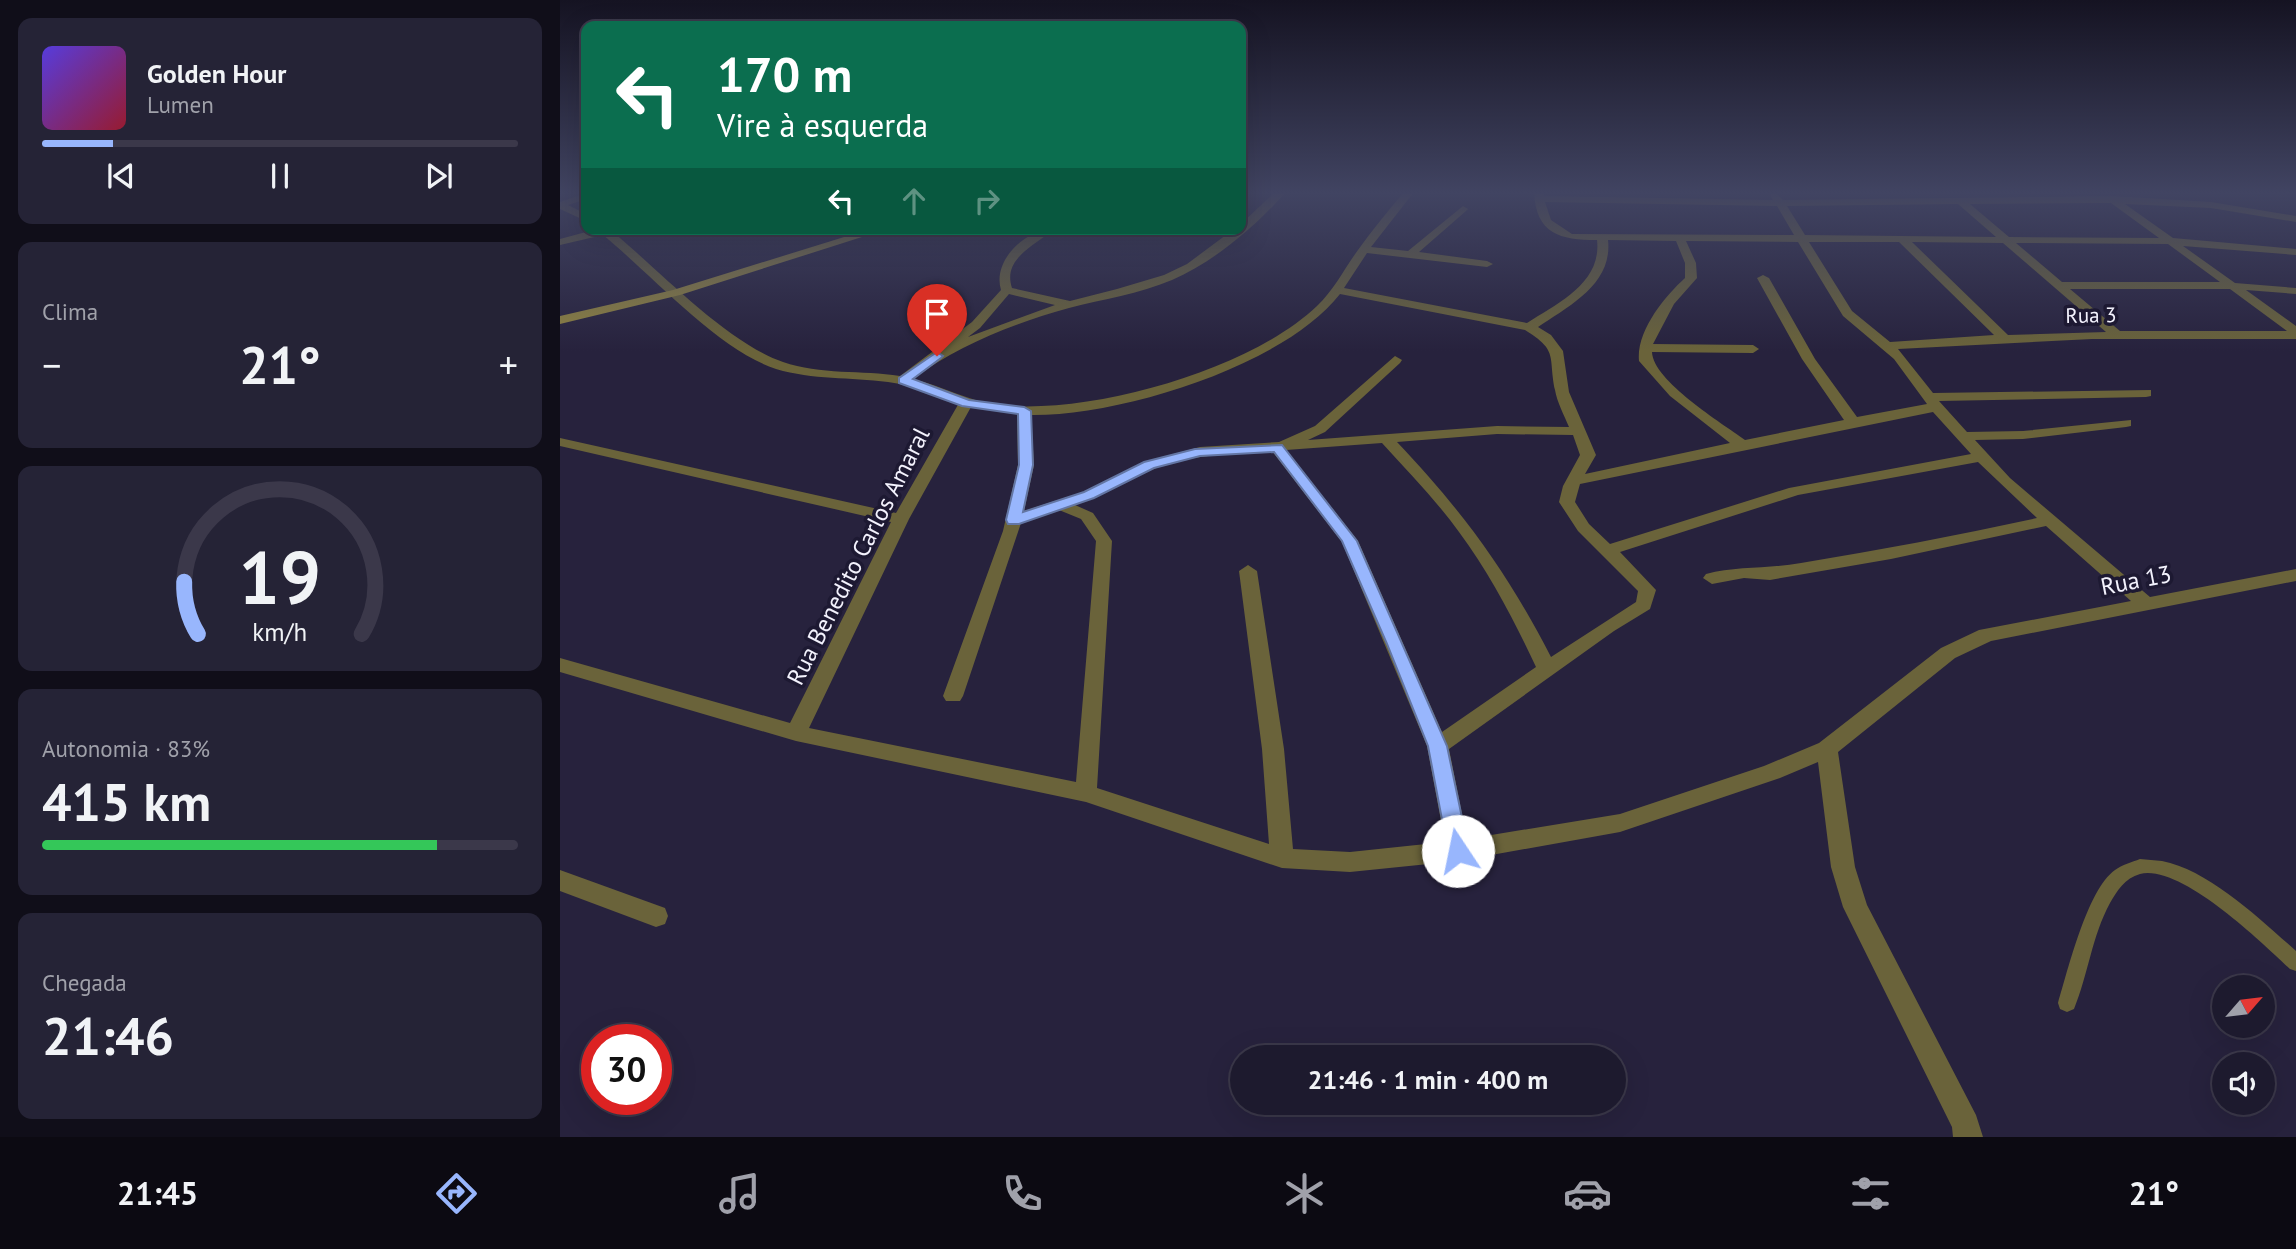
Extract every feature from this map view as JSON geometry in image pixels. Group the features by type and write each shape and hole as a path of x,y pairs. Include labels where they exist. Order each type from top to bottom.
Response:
{"street":[{"path":"624,245 664,284 765,359 790,368 904,380 967,403 1024,411 1081,406 1207,373 1252,355 1317,313 1338,290 1367,245"},
{"path":"560,311 799,245"},
{"path":"560,320 676,293 830,245"},
{"path":"1007,290 1002,274 1010,260 1026,245"},
{"path":"937,356 1008,324 1079,302 1164,281 1193,268 1221,245"},
{"path":"1412,253 1421,245"},
{"path":"1528,327 1581,292 1602,266 1605,245"},
{"path":"1682,245 1691,265 1691,278 1659,319 1646,348 1645,359 1688,404 1743,446"},
{"path":"1805,245 1847,313 1899,356 1933,402 1980,457 2047,521 2145,604"},
{"path":"1908,245 2003,337"},
{"path":"2009,245 2116,334"},
{"path":"2173,245 2235,286 2296,334"},
{"path":"2215,245 2296,252"},
{"path":"1364,249 1487,264"},
{"path":"1763,278 1809,359 1853,422"},
{"path":"2058,285 2235,286 2296,291"},
{"path":"1007,290 1051,302 1079,302"},
{"path":"904,380 991,312 1007,290"},
{"path":"1338,290 1528,327 1547,338 1557,351 1562,392 1588,455 1574,481 1567,502 1584,531 1626,567 1647,590 1644,605 1438,746"},
{"name":"Rua 3","path":"1887,346 2003,337 2296,334"},
{"path":"1646,348 1752,349"},
{"path":"1278,448 1320,429 1395,360"},
{"path":"1574,481 1853,422 1933,402 2146,393"},
{"name":"Rua Benedito Carlos Amaral","path":"796,733 901,519 967,403"},
{"path":"953,696 1014,520 1026,465 1024,411"},
{"path":"1962,436 2023,435 2126,423"},
{"path":"1014,520 1089,495 1149,465 1187,455 1497,430 1577,432"},
{"path":"1386,439 1452,510 1478,547 1520,613 1547,669"},
{"path":"560,442 901,519"},
{"path":"1278,448 1350,541 1438,746 1458,851"},
{"path":"1606,551 1795,491 1980,457"},
{"path":"1060,505 1087,516 1104,541 1086,793"},
{"path":"1712,578 1744,572 1770,574 1851,561 2047,521"},
{"path":"1248,571 1273,749 1282,858"},
{"name":"Rua 13","path":"565,672 796,733 1086,793 1212,837 1282,858 1350,862 1458,851 1620,824 1772,772 1827,749 1948,653 1986,635 2296,575"},
{"path":"1827,749 1843,867 1855,907 1966,1125 1968,1137"},
{"path":"560,880 656,916"}],"lane":[{"path":"2067,1003 2097,909 2120,875 2143,864 2177,872 2237,911 2296,963"}],"route":[{"path":"937,356 904,380 967,403 1024,411 1026,465 1014,520 1089,495 1149,465 1200,452 1278,448 1350,541 1438,746 1458,851"}]}
